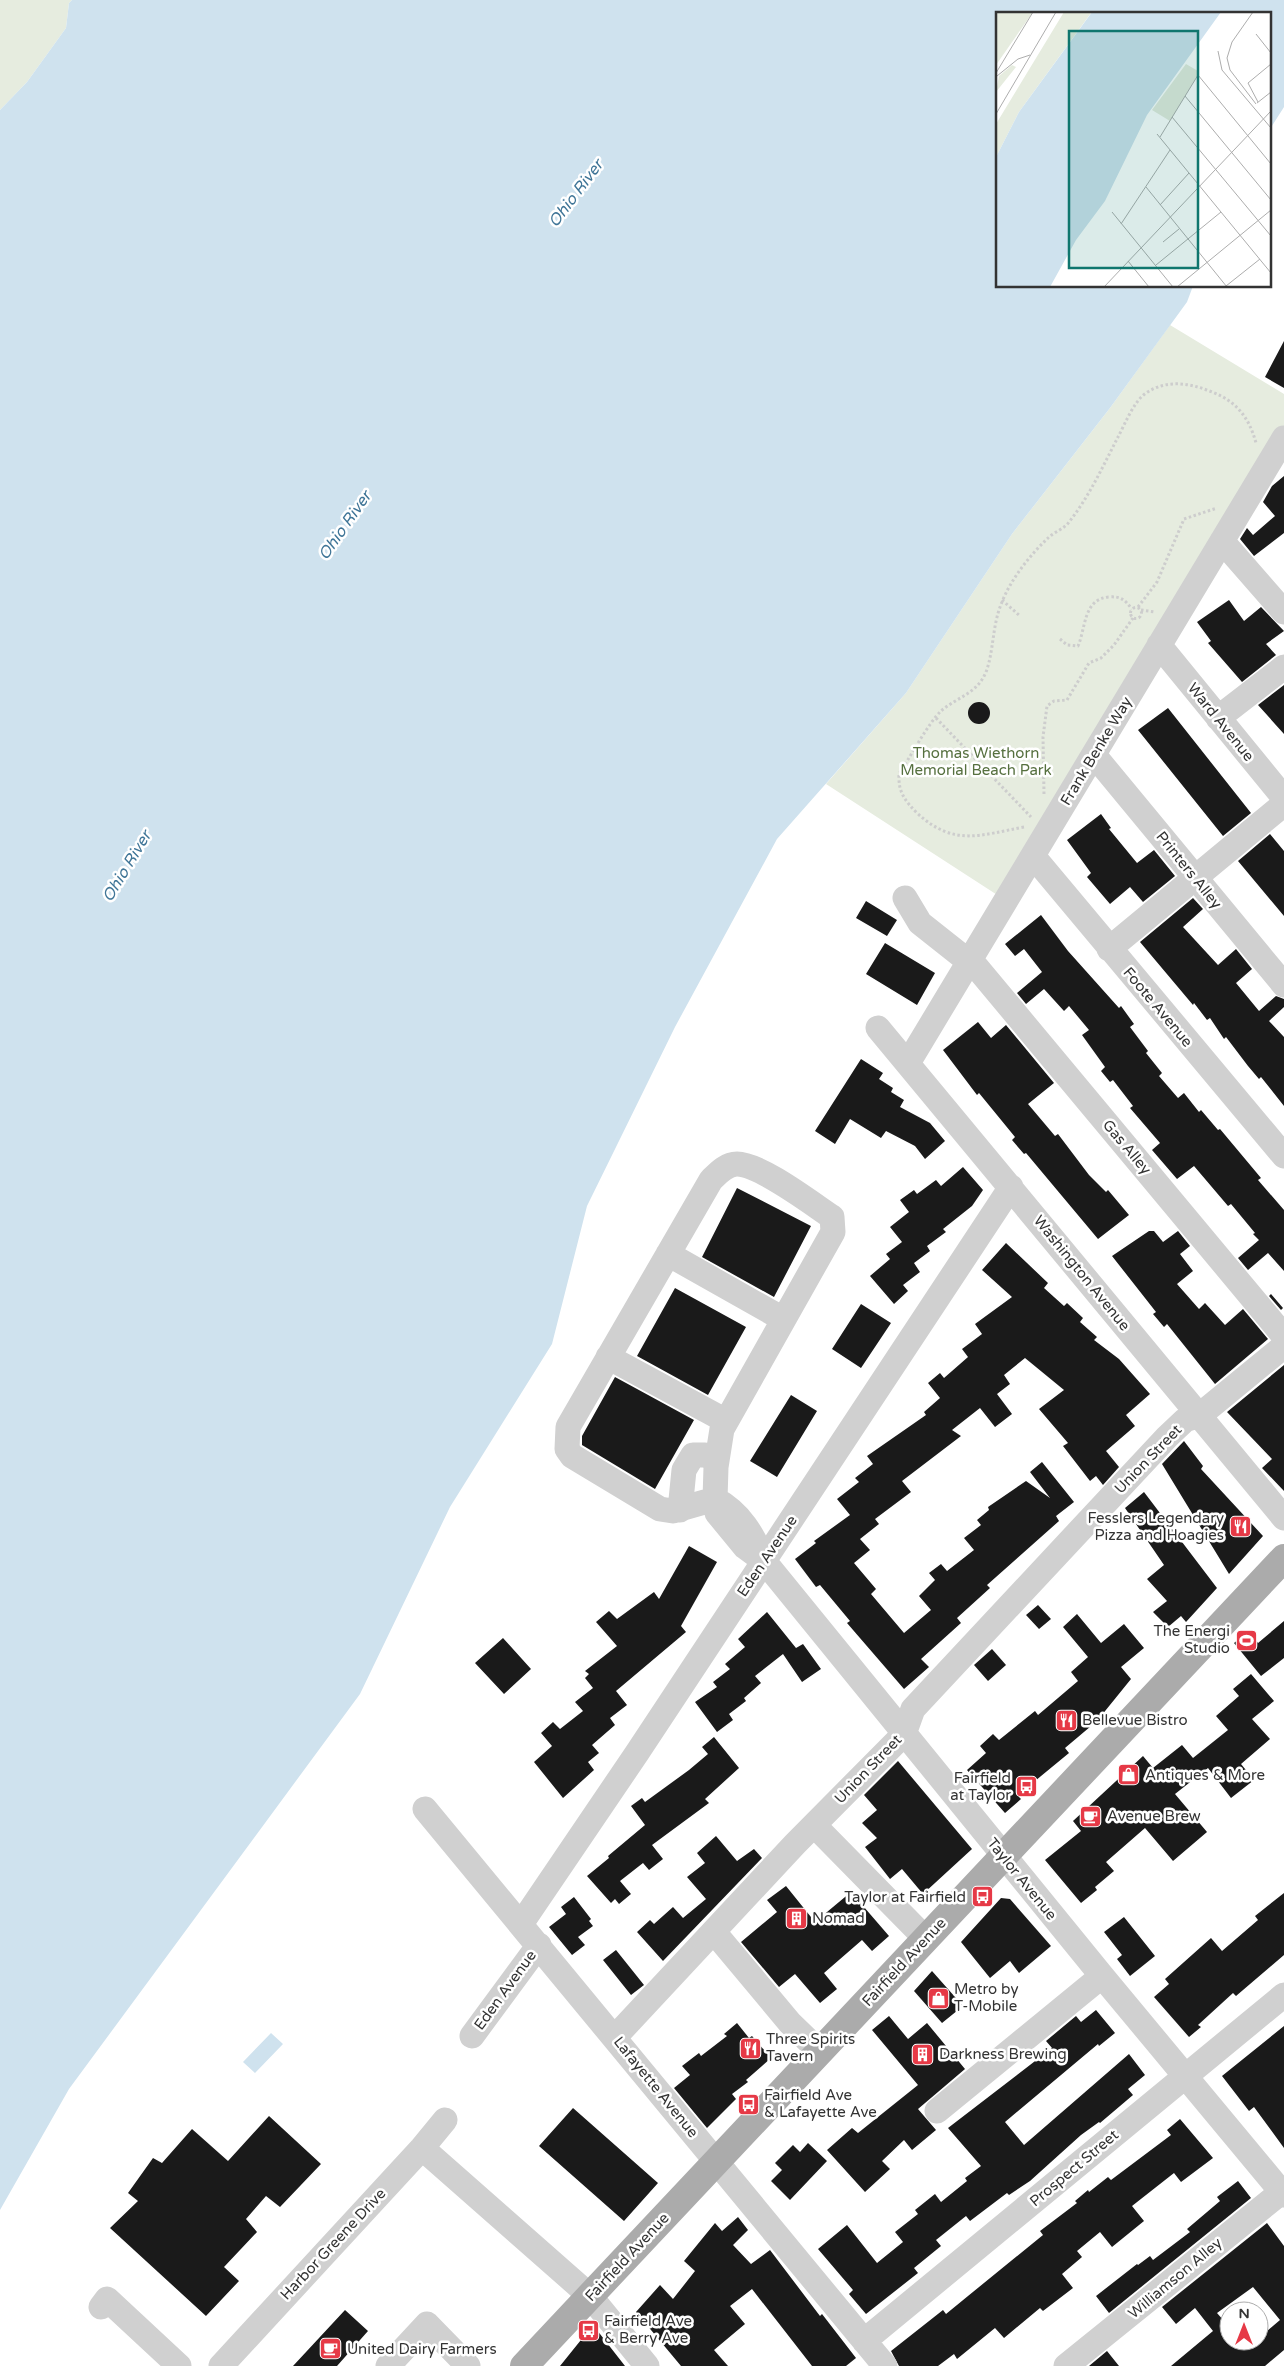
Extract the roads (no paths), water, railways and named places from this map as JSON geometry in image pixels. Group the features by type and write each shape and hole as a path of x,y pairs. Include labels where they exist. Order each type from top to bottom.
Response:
{"main road":[{"name":"Fairfield Avenue","path":"524,2366 1284,1558"}],"street":[{"name":"Frank Benke Way","path":"908,1063 1284,439"},
{"path":"1222,541 1284,612"},
{"name":"Ward Avenue","path":"1160,645 1284,798"},
{"path":"1218,718 1284,667"},
{"name":"Printers Alley","path":"1094,755 1284,985"},
{"path":"1109,949 1284,804"},
{"name":"Foote Avenue","path":"1033,856 1284,1156"},
{"name":"Gas Alley","path":"904,898 920,923 969,960 1284,1336"},
{"name":"Washington Avenue","path":"878,1028 1284,1518"},
{"path":"735,1164 753,1166 832,1217 833,1232 783,1319 722,1429 717,1460 715,1500 680,1510 660,1509 572,1456 567,1449 568,1427 711,1180 722,1169 735,1164"},
{"name":"Eden Avenue","path":"521,1924 1011,1187"},
{"path":"668,1254 783,1319"},
{"name":"Union Street","path":"615,2037 814,1825 904,1734 913,1709 1167,1438 1185,1420 1200,1415 1284,1346"},
{"path":"608,1357 726,1421"},
{"path":"680,1510 684,1470 693,1456 705,1456 717,1460"},
{"name":"Taylor Avenue","path":"715,1500 716,1513 745,1546 764,1561 1102,1976 1283,2192"},
{"name":"Lafayette Avenue","path":"424,1809 539,1944 717,2161 872,2357"},
{"path":"814,1825 926,1939"},
{"path":"714,1932 790,2023 820,2052"},
{"name":"Eden Avenue","path":"472,2036 539,1944"},
{"path":"937,2111 1102,1976"},
{"name":"Prospect Street","path":"872,2357 1185,2075 1284,1995"},
{"name":"Harbor Greene Drive","path":"221,2366 422,2148 444,2120"},
{"path":"422,2148 590,2296 644,2365"},
{"name":"Williamson Alley","path":"1066,2366 1283,2192"},
{"path":"101,2307 107,2300 179,2366"},
{"path":"388,2366 427,2324 464,2364"}],"water":[{"name":"Ohio River","path":"72,0 1284,0 1284,107 1272,126 1272,12 996,12 996,288 1192,288 1187,302 1110,408 1012,534 906,693 777,839 675,1027 587,1206 552,1344 450,1507 360,1694 69,2089 0,2210 0,110 27,82 66,28 69,3"},
{"path":"271,2033 283,2044 255,2073 243,2062"}],"place":[{"name":"Fesslers Legendary Pizza and Hoagies","path":"1240,1527"},
{"name":"The Energi Studio","path":"1246,1640"},
{"name":"Bellevue Bistro","path":"1066,1720"},
{"name":"Antiques & More","path":"1129,1775"},
{"name":"Fairfield at Taylor","path":"1027,1787"},
{"name":"Avenue Brew","path":"1091,1816"},
{"name":"Taylor at Fairfield","path":"982,1897"},
{"name":"Nomad","path":"796,1918"},
{"name":"Metro by T-Mobile","path":"938,1998"},
{"name":"Three Spirits Tavern","path":"750,2048"},
{"name":"Darkness Brewing","path":"923,2054"},
{"name":"Fairfield Ave & Lafayette Ave","path":"748,2104"},
{"name":"Fairfield Ave & Berry Ave","path":"588,2330"},
{"name":"United Dairy Farmers","path":"331,2349"}],"park label":[{"name":"Thomas Wiethorn Memorial Beach Park","path":"976,762"}]}
